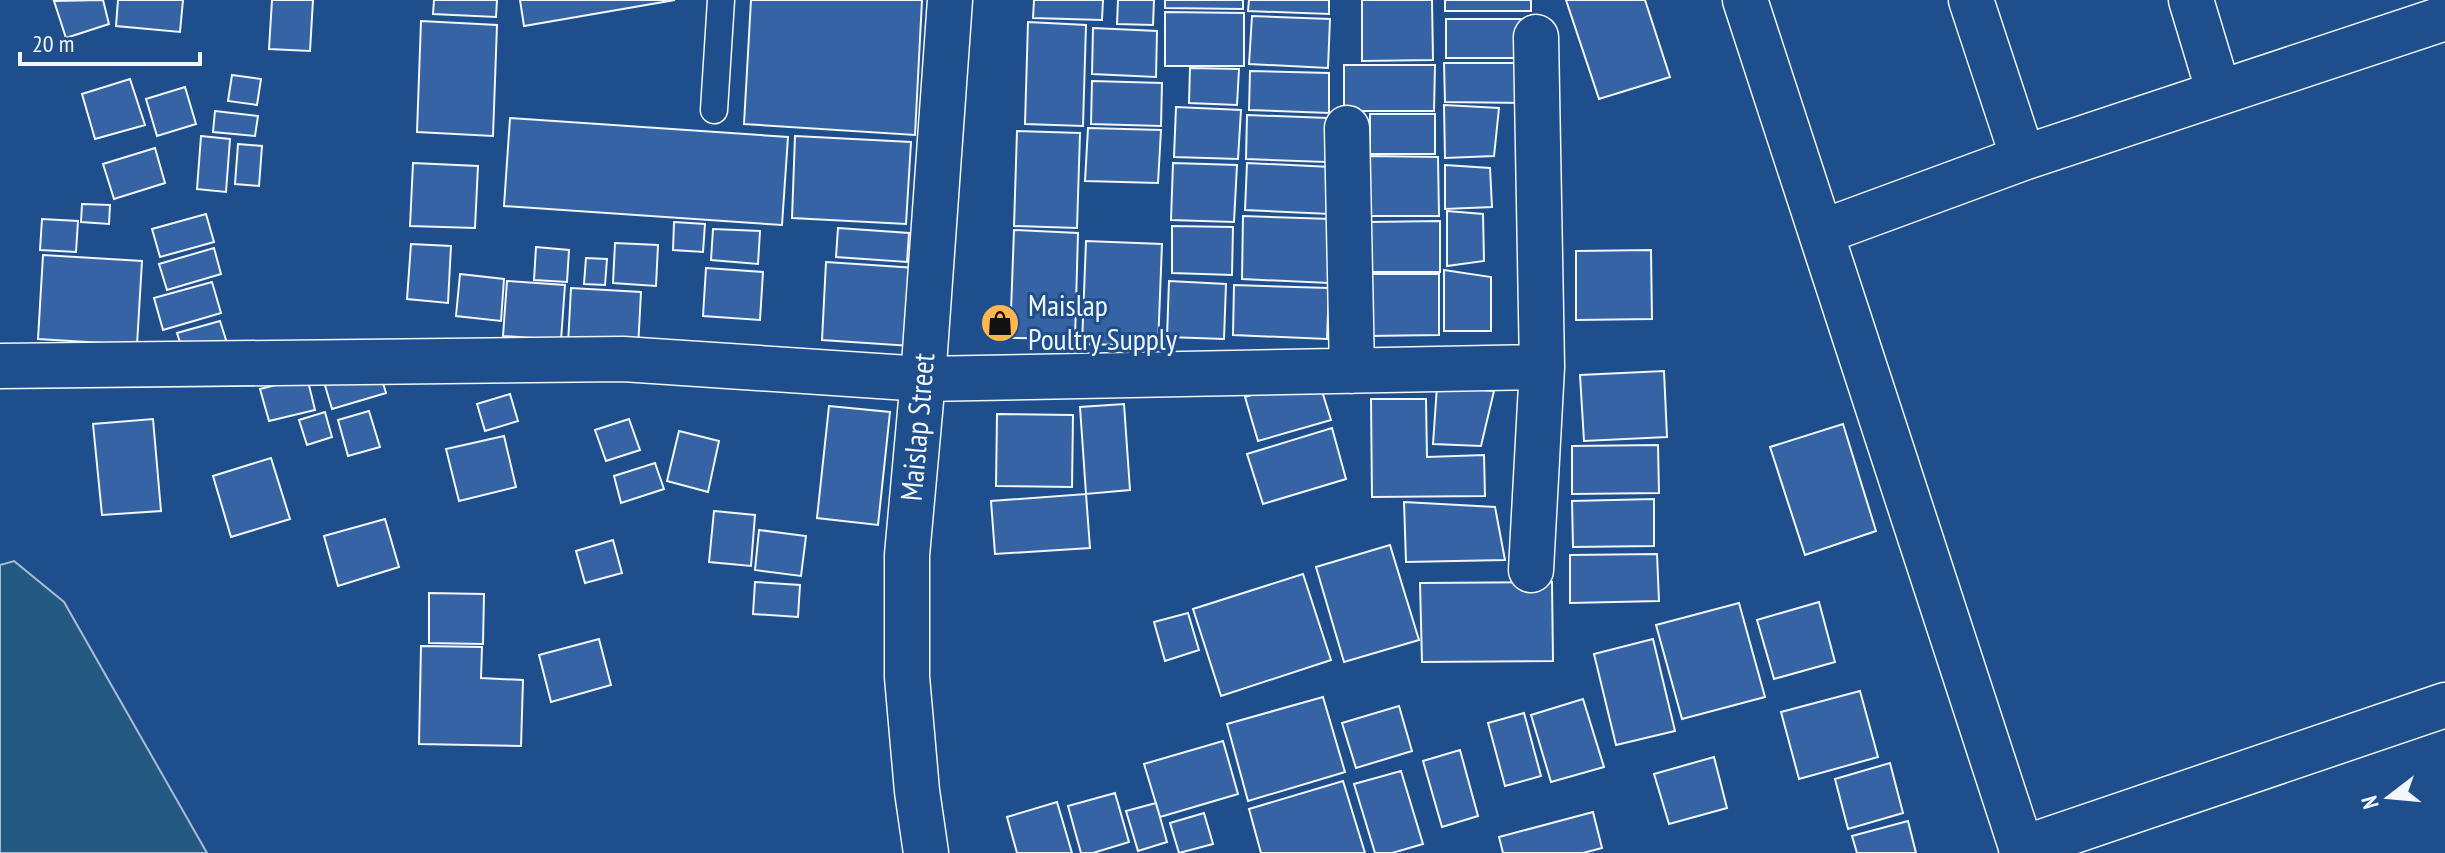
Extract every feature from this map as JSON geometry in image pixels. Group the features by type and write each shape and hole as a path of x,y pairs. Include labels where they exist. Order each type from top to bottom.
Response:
{"street":[{"name":"Maislap Street","path":"926,853 907,677 907,555 950,0"},
{"path":"1745,0 2022,851 2445,705"},
{"path":"1971,0 2023,158"},
{"path":"2191,0 2219,93"},
{"path":"1822,232 2023,158 2445,18"},
{"path":"1531,570 1542,367 1536,37"},
{"path":"1347,128 1352,371"},
{"path":"0,366 623,359 923,379 1542,367"}],"lane":[{"path":"714,110 721,0"}],"shaded area":[{"path":"14,561 64,602 207,853 0,853 0,565"}],"building":[{"path":"103,0 109,24 66,38 54,1"},
{"path":"118,0 183,0 180,32 116,26"},
{"path":"272,0 313,0 310,51 269,49"},
{"path":"434,0 497,0 496,17 433,14"},
{"path":"520,0 675,0 524,26"},
{"path":"751,0 922,0 915,135 744,124"},
{"path":"1034,0 1103,0 1102,20 1033,18"},
{"path":"1118,0 1154,0 1153,25 1117,24"},
{"path":"1165,0 1243,0 1243,9 1165,8"},
{"path":"1249,0 1329,0 1329,14 1248,11"},
{"path":"1362,0 1432,0 1433,60 1362,61"},
{"path":"1445,0 1531,0 1531,11 1445,11"},
{"path":"1566,0 1645,0 1670,77 1599,99"},
{"path":"1165,12 1244,13 1244,66 1165,66"},
{"path":"1252,16 1330,19 1328,68 1249,64"},
{"path":"1446,19 1535,19 1536,58 1446,58"},
{"path":"421,21 497,25 493,136 417,132"},
{"path":"1028,22 1086,25 1083,126 1025,124"},
{"path":"1093,28 1157,31 1156,77 1092,74"},
{"path":"1444,63 1536,63 1537,103 1445,102"},
{"path":"1344,65 1435,65 1434,111 1344,111"},
{"path":"1190,68 1239,69 1237,105 1189,103"},
{"path":"1250,71 1329,73 1329,113 1249,110"},
{"path":"232,75 261,79 257,105 228,101"},
{"path":"130,79 145,125 95,139 82,94"},
{"path":"1092,81 1162,83 1161,126 1091,124"},
{"path":"185,87 196,124 157,136 146,99"},
{"path":"1444,105 1499,108 1494,156 1445,158"},
{"path":"1176,107 1241,110 1238,159 1174,157"},
{"path":"215,111 258,116 255,136 213,132"},
{"path":"1370,114 1435,114 1435,154 1370,154"},
{"path":"1247,115 1328,118 1326,162 1246,159"},
{"path":"510,118 788,137 782,225 504,206"},
{"path":"1088,128 1161,130 1158,183 1085,181"},
{"path":"1017,131 1080,133 1077,228 1014,226"},
{"path":"201,136 230,139 226,192 197,189"},
{"path":"795,136 911,142 906,224 792,218"},
{"path":"238,144 262,146 259,186 235,184"},
{"path":"155,148 165,183 114,199 103,164"},
{"path":"1369,156 1438,157 1439,216 1368,216"},
{"path":"413,163 478,166 475,228 410,226"},
{"path":"1173,163 1237,165 1234,222 1171,220"},
{"path":"1247,163 1331,167 1330,214 1245,210"},
{"path":"1445,165 1490,168 1492,207 1445,209"},
{"path":"82,204 110,205 109,224 81,222"},
{"path":"1447,211 1483,214 1484,261 1447,266"},
{"path":"206,214 214,242 160,257 152,229"},
{"path":"1243,216 1331,219 1329,283 1242,279"},
{"path":"42,219 78,221 76,252 40,250"},
{"path":"1440,221 1440,272 1370,272 1369,222"},
{"path":"674,222 705,224 703,252 673,250"},
{"path":"1172,226 1233,227 1232,275 1172,273"},
{"path":"838,228 909,233 907,262 836,257"},
{"path":"713,229 760,231 758,264 711,260"},
{"path":"1014,230 1078,233 1075,339 1010,338"},
{"path":"1086,241 1162,244 1158,346 1082,344"},
{"path":"615,243 658,245 656,286 613,283"},
{"path":"411,244 451,246 448,303 407,299"},
{"path":"536,247 569,250 567,282 534,280"},
{"path":"214,248 221,274 167,290 159,264"},
{"path":"1651,250 1652,319 1576,320 1576,251"},
{"path":"43,255 142,261 137,345 38,339"},
{"path":"586,258 607,259 605,285 584,284"},
{"path":"826,262 916,268 911,346 822,340"},
{"path":"706,268 763,272 760,320 703,316"},
{"path":"1444,270 1491,277 1491,331 1444,331"},
{"path":"460,274 504,279 501,321 456,316"},
{"path":"1368,274 1439,274 1439,335 1368,336"},
{"path":"507,281 565,285 561,340 503,336"},
{"path":"1169,281 1226,284 1224,339 1167,337"},
{"path":"212,282 221,313 163,330 154,298"},
{"path":"1234,285 1329,288 1327,339 1233,335"},
{"path":"571,288 641,292 638,348 568,344"},
{"path":"220,321 227,343 184,355 177,333"},
{"path":"378,366 386,393 332,409 324,382"},
{"path":"1664,371 1667,437 1584,441 1580,375"},
{"path":"1317,375 1331,420 1258,441 1245,397"},
{"path":"307,377 315,410 269,421 260,389"},
{"path":"1437,386 1494,391 1481,446 1433,444"},
{"path":"510,394 518,421 485,431 477,404"},
{"path":"1371,399 1426,399 1427,457 1484,455 1485,496 1372,497"},
{"path":"1124,404 1130,490 1086,494 1080,407"},
{"path":"829,406 890,412 878,525 817,518"},
{"path":"369,411 380,447 348,456 338,420"},
{"path":"325,412 332,437 307,445 299,420"},
{"path":"997,414 1073,415 1072,487 996,486"},
{"path":"153,419 161,511 102,515 93,424"},
{"path":"629,419 640,450 606,461 595,430"},
{"path":"1843,424 1876,531 1805,555 1770,447"},
{"path":"1332,428 1346,479 1263,504 1247,454"},
{"path":"679,431 719,441 708,492 667,481"},
{"path":"504,436 516,487 459,501 446,449"},
{"path":"1658,445 1659,493 1572,494 1572,446"},
{"path":"271,458 290,519 231,537 213,476"},
{"path":"655,463 664,489 621,503 614,476"},
{"path":"1086,494 1090,548 995,554 991,501"},
{"path":"1654,499 1654,546 1573,547 1572,501"},
{"path":"1404,502 1495,507 1505,560 1406,562"},
{"path":"714,511 755,515 751,566 709,562"},
{"path":"385,519 399,567 338,586 324,536"},
{"path":"759,530 806,536 801,576 755,570"},
{"path":"613,540 622,573 585,583 576,551"},
{"path":"1390,545 1419,640 1344,662 1316,567"},
{"path":"1657,554 1659,601 1570,603 1570,555"},
{"path":"1303,574 1331,660 1221,696 1193,609"},
{"path":"755,582 800,585 798,617 753,614"},
{"path":"1552,582 1553,661 1422,662 1420,583"},
{"path":"429,593 484,594 483,644 429,643"},
{"path":"1819,602 1835,662 1774,679 1757,620"},
{"path":"1739,603 1765,697 1682,719 1656,625"},
{"path":"1188,613 1199,650 1165,661 1154,622"},
{"path":"599,639 611,685 551,702 539,655"},
{"path":"1653,639 1675,731 1616,745 1594,654"},
{"path":"421,646 482,647 481,678 523,680 521,746 419,744"},
{"path":"1860,691 1878,757 1799,779 1781,712"},
{"path":"1323,697 1345,772 1248,801 1227,724"},
{"path":"1583,699 1604,767 1551,782 1531,715"},
{"path":"1399,706 1412,751 1356,768 1342,723"},
{"path":"1524,713 1541,776 1505,786 1488,723"},
{"path":"1223,741 1238,794 1160,817 1144,764"},
{"path":"1460,750 1478,816 1442,827 1423,761"},
{"path":"1714,757 1727,808 1669,824 1654,774"},
{"path":"1890,763 1903,813 1848,829 1835,779"},
{"path":"1401,771 1423,844 1392,853 1375,853 1354,784"},
{"path":"1343,781 1365,853 1261,853 1249,809"},
{"path":"1115,793 1129,842 1093,853 1081,853 1068,806"},
{"path":"1057,802 1072,853 1017,853 1007,817"},
{"path":"1156,803 1167,842 1138,851 1126,811"},
{"path":"1593,812 1602,848 1583,853 1503,853 1499,837"},
{"path":"1204,813 1213,844 1179,853 1170,823"},
{"path":"1908,821 1916,853 1857,853 1852,836"}],"place":[{"name":"Maislap Poultry Supply","path":"1000,323"}]}
